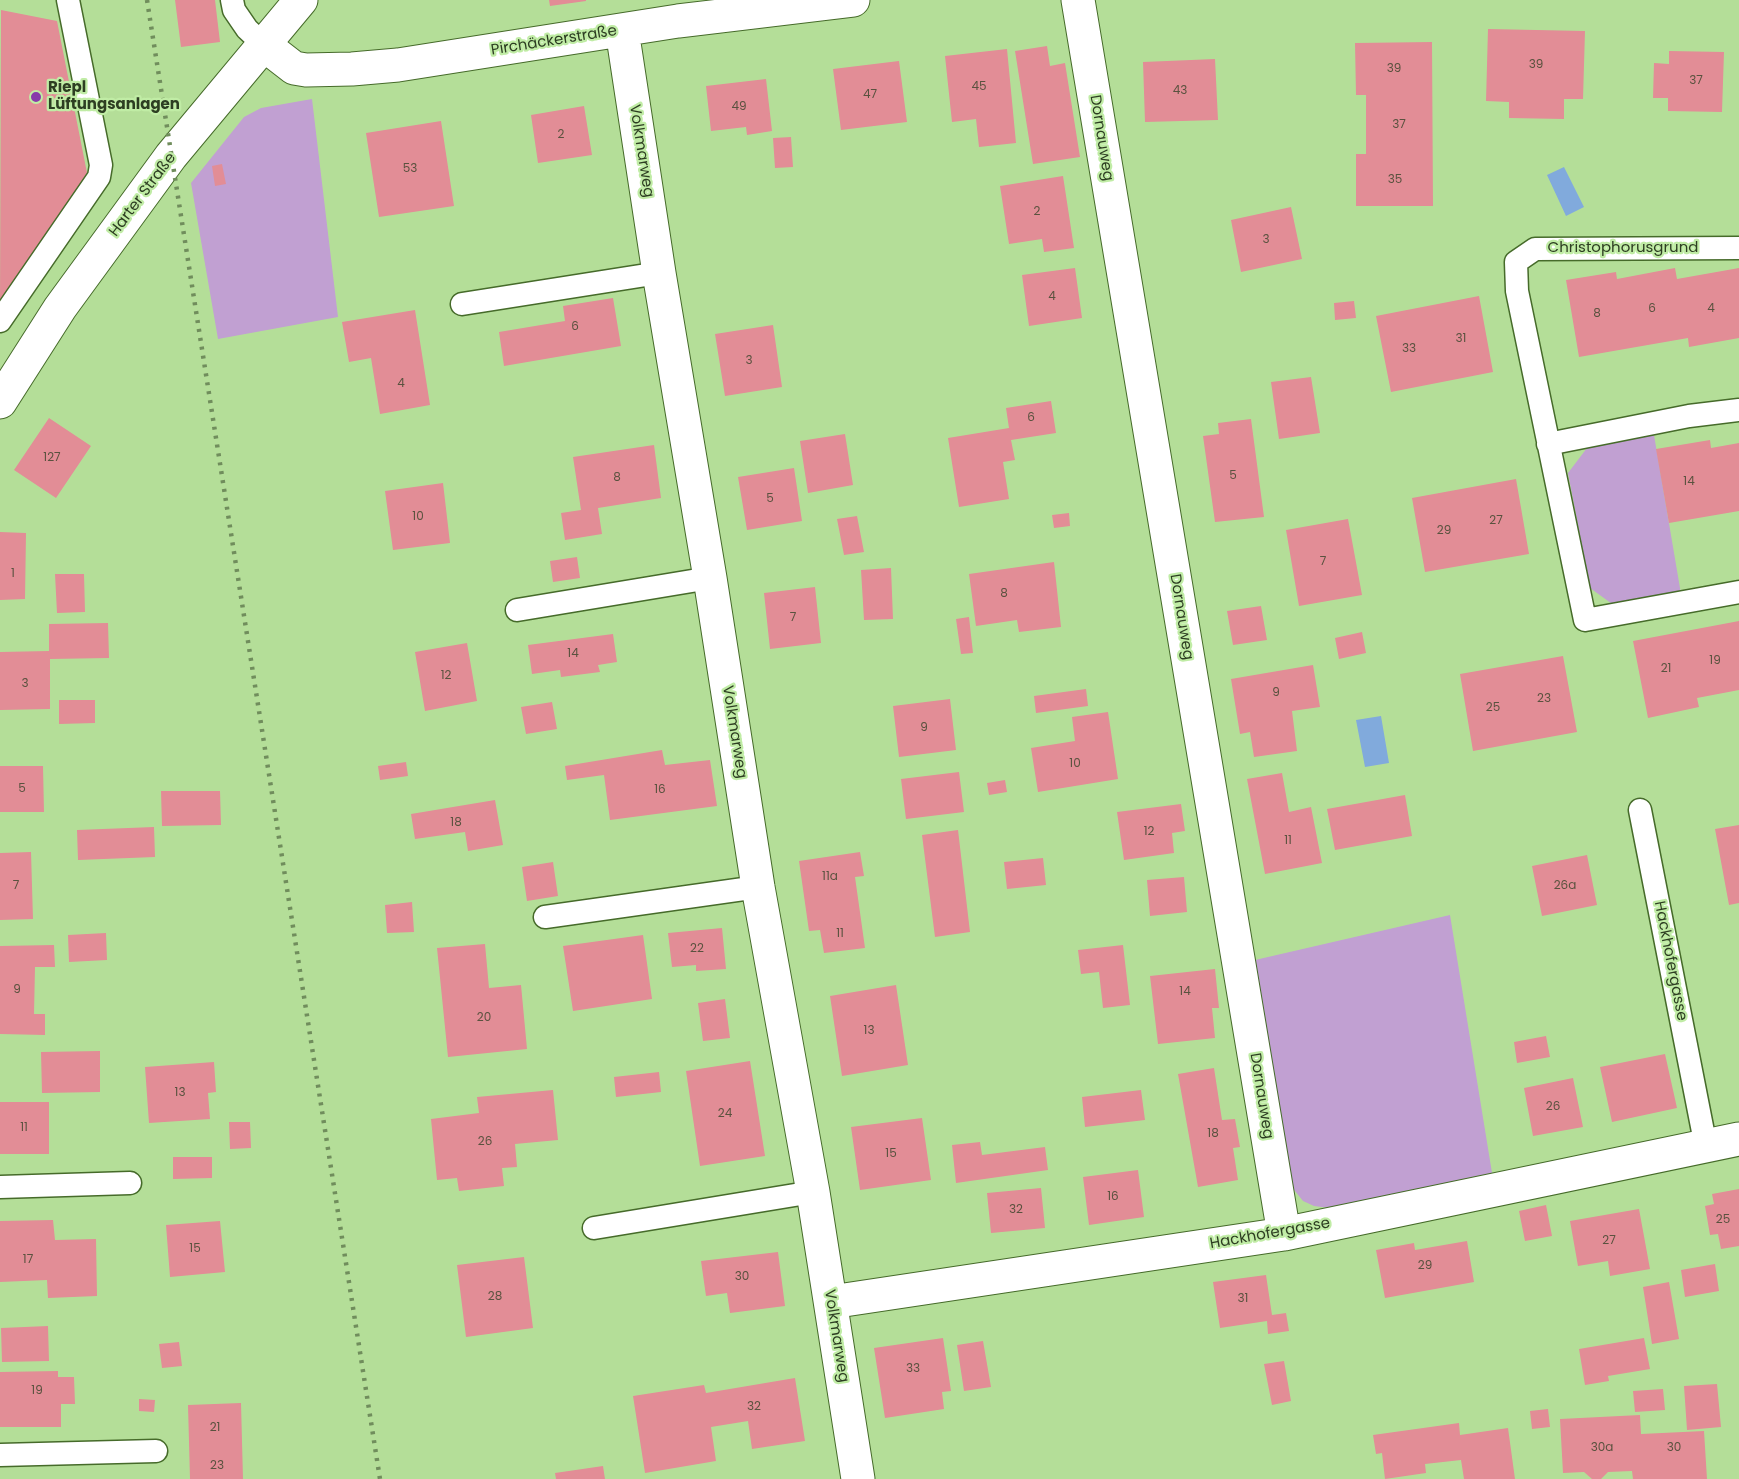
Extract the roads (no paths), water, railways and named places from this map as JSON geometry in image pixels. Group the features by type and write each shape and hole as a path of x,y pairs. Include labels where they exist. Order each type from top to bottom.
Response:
{"street":[{"name":"Harter Straße","path":"0,402 60,308 171,156 301,0"},
{"name":"Pirchäckerstraße","path":"263,44 294,68 306,70 398,65 678,21 853,0"},
{"name":"Dornauweg","path":"1078,0 1284,1234"},
{"name":"Volkmarweg","path":"622,30 758,887 813,1192 858,1479"},
{"name":"Hackhofergasse","path":"831,1302 1284,1234 1739,1139"}],"lane":[{"path":"0,321 99,177 101,165 68,0"},
{"path":"232,0 234,10 263,44"},
{"name":"Christophorusgrund","path":"1739,248 1535,249 1516,262 1517,291 1585,620 1739,592"},
{"path":"462,304 659,273"},
{"path":"1548,444 1689,416 1739,410"},
{"path":"517,610 710,578"},
{"name":"Hackhofergasse","path":"1640,810 1706,1147"},
{"path":"545,918 758,887"},
{"path":"0,1187 130,1183"},
{"path":"594,1228 813,1192"},
{"path":"0,1455 156,1451"}],"water":[{"path":"1564,167 1584,207 1566,216 1547,175"},
{"path":"1381,716 1389,763 1365,767 1356,720"}],"railway":[{"path":"147,0 380,1479"}],"place":[{"name":"Riepl Lüftungsanlagen","path":"36,97"}]}
